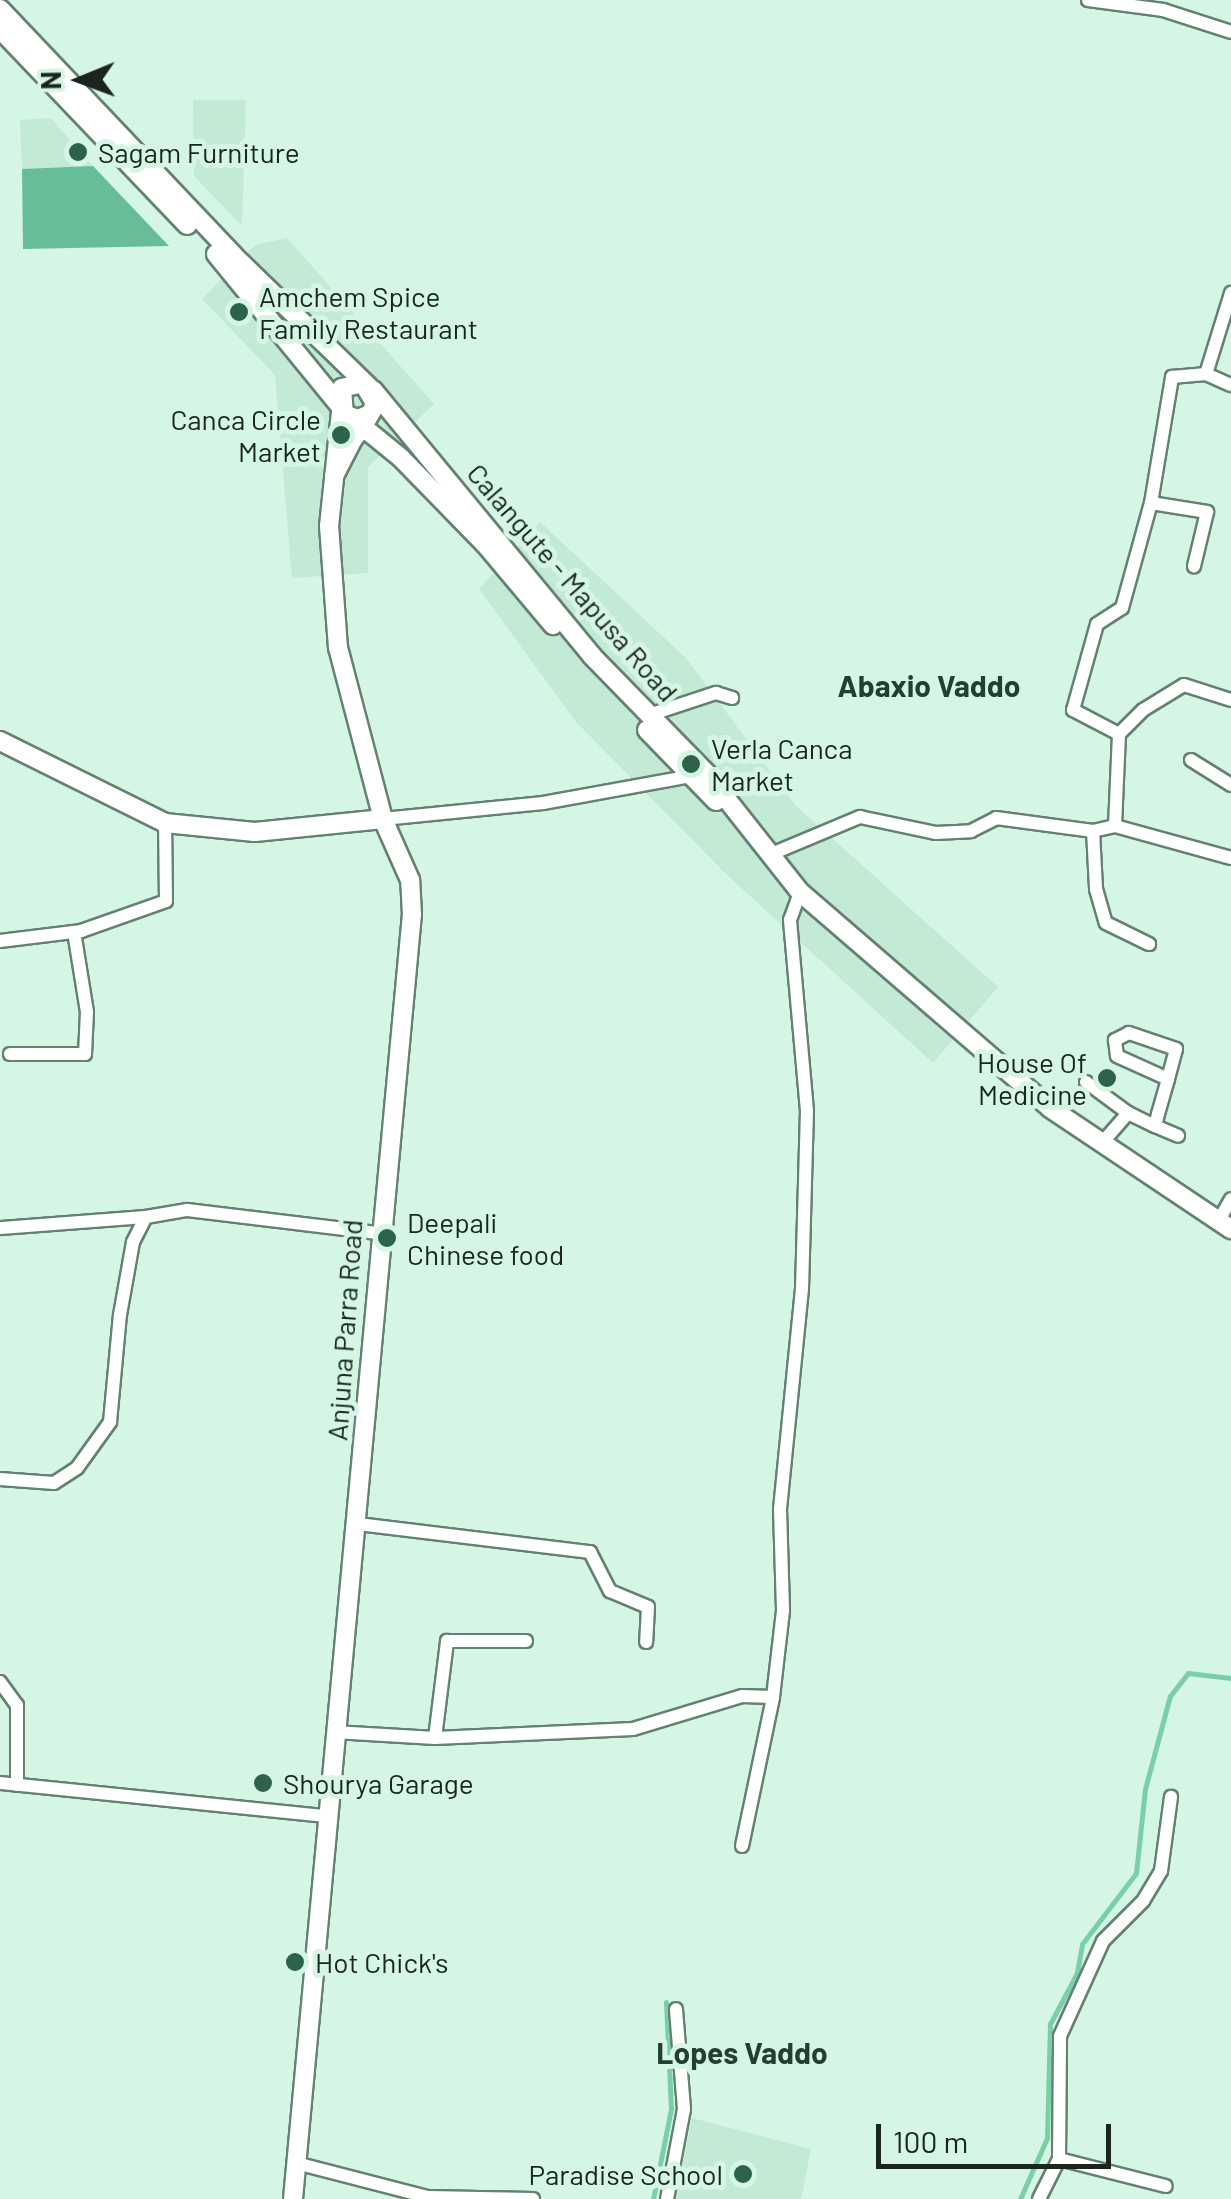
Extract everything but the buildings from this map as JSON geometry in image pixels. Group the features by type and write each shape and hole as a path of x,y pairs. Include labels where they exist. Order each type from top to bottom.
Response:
{"main road":[{"name":"Calangute - Mapusa Road","path":"0,9 234,256 370,388 592,656 698,774"},
{"name":"Calangute - Mapusa Road","path":"0,29 228,268 353,415 485,544 698,774 800,892 1050,1108 1225,1225"},
{"path":"334,476 353,415 347,385 370,388"},
{"name":"Anjuna Parra Road","path":"292,2199 334,1732 358,1524 378,1233 412,915 410,880 383,820 338,648 330,592 334,476 353,415 370,388"},
{"path":"0,742 165,823 256,832 383,820"}],"street":[{"path":"1088,0 1164,10 1231,32"},
{"path":"1206,374 1231,293"},
{"path":"1119,734 1073,710 1097,624 1122,608 1151,503 1172,377 1206,374 1231,385"},
{"path":"1151,503 1207,512 1194,566"},
{"path":"1115,826 1119,734 1143,710 1184,685 1231,700"},
{"path":"649,715 716,693 732,698"},
{"path":"1190,760 1231,785"},
{"path":"383,820 543,804 698,774"},
{"path":"770,856 860,817 936,832 970,831 996,818 1093,831 1115,826 1231,858"},
{"path":"0,940 74,932 166,901 165,823"},
{"path":"1093,831 1096,889 1106,922 1149,944"},
{"path":"742,1846 773,1698 783,1610 780,1509 802,1289 807,1111 790,920 800,892"},
{"path":"10,1054 85,1054 87,1012 74,932"},
{"path":"1155,1126 1176,1049 1129,1033 1115,1040 1117,1056 1168,1078"},
{"path":"1086,1082 1128,1112 1178,1136"},
{"path":"1102,1143 1128,1112"},
{"path":"1225,1225 1231,1199"},
{"path":"0,1228 146,1217 187,1210 378,1233"},
{"path":"0,1479 54,1484 77,1468 110,1422 123,1297 133,1242 146,1217"},
{"path":"358,1524 590,1552 610,1591 648,1607 646,1642"},
{"path":"434,1738 447,1641 526,1642"},
{"path":"0,1682 16,1706 17,1785"},
{"path":"334,1732 434,1738 633,1729 742,1696 773,1698"},
{"path":"0,1783 326,1816"},
{"path":"1038,2199 1059,2159 1060,2036 1104,1941 1143,1901 1162,1871 1171,1797"},
{"path":"668,2199 684,2108 676,2009"},
{"path":"1059,2159 1166,2186"},
{"path":"296,2164 427,2196 532,2199"}],"shaded area":[{"path":"193,100 246,100 242,226 194,176"},
{"path":"51,118 93,166 22,169 20,120"},
{"name":"Canca Circle Market","path":"287,238 434,404 368,467 368,573 292,578 275,375 202,299 255,245"},
{"name":"Verla Canca Market","path":"540,522 686,658 796,806 998,987 933,1063 727,875 576,722 479,589"},
{"name":"Paradise School","path":"692,2118 811,2149 801,2199 675,2199"}],"green space":[{"path":"93,166 169,246 23,249 22,169"}],"waterway":[{"path":"1020,2199 1047,2138 1050,2024 1077,1973 1082,1944 1136,1873 1145,1789 1170,1696 1188,1673 1231,1678"},
{"path":"653,2199 671,2109 666,2002"}],"place":[{"name":"Sagam Furniture","path":"78,152"},
{"name":"Amchem Spice Family Restaurant","path":"239,312"},
{"name":"Canca Circle Market","path":"341,435"},
{"name":"Verla Canca Market","path":"691,764"},
{"name":"House Of Medicine","path":"1107,1078"},
{"name":"Deepali Chinese food","path":"387,1238"},
{"name":"Shourya Garage","path":"263,1783"},
{"name":"Hot Chick's","path":"295,1962"},
{"name":"Paradise School","path":"743,2174"}],"district":[{"name":"Abaxio Vaddo","path":"929,685"},
{"name":"Lopes Vaddo","path":"742,2052"}]}
